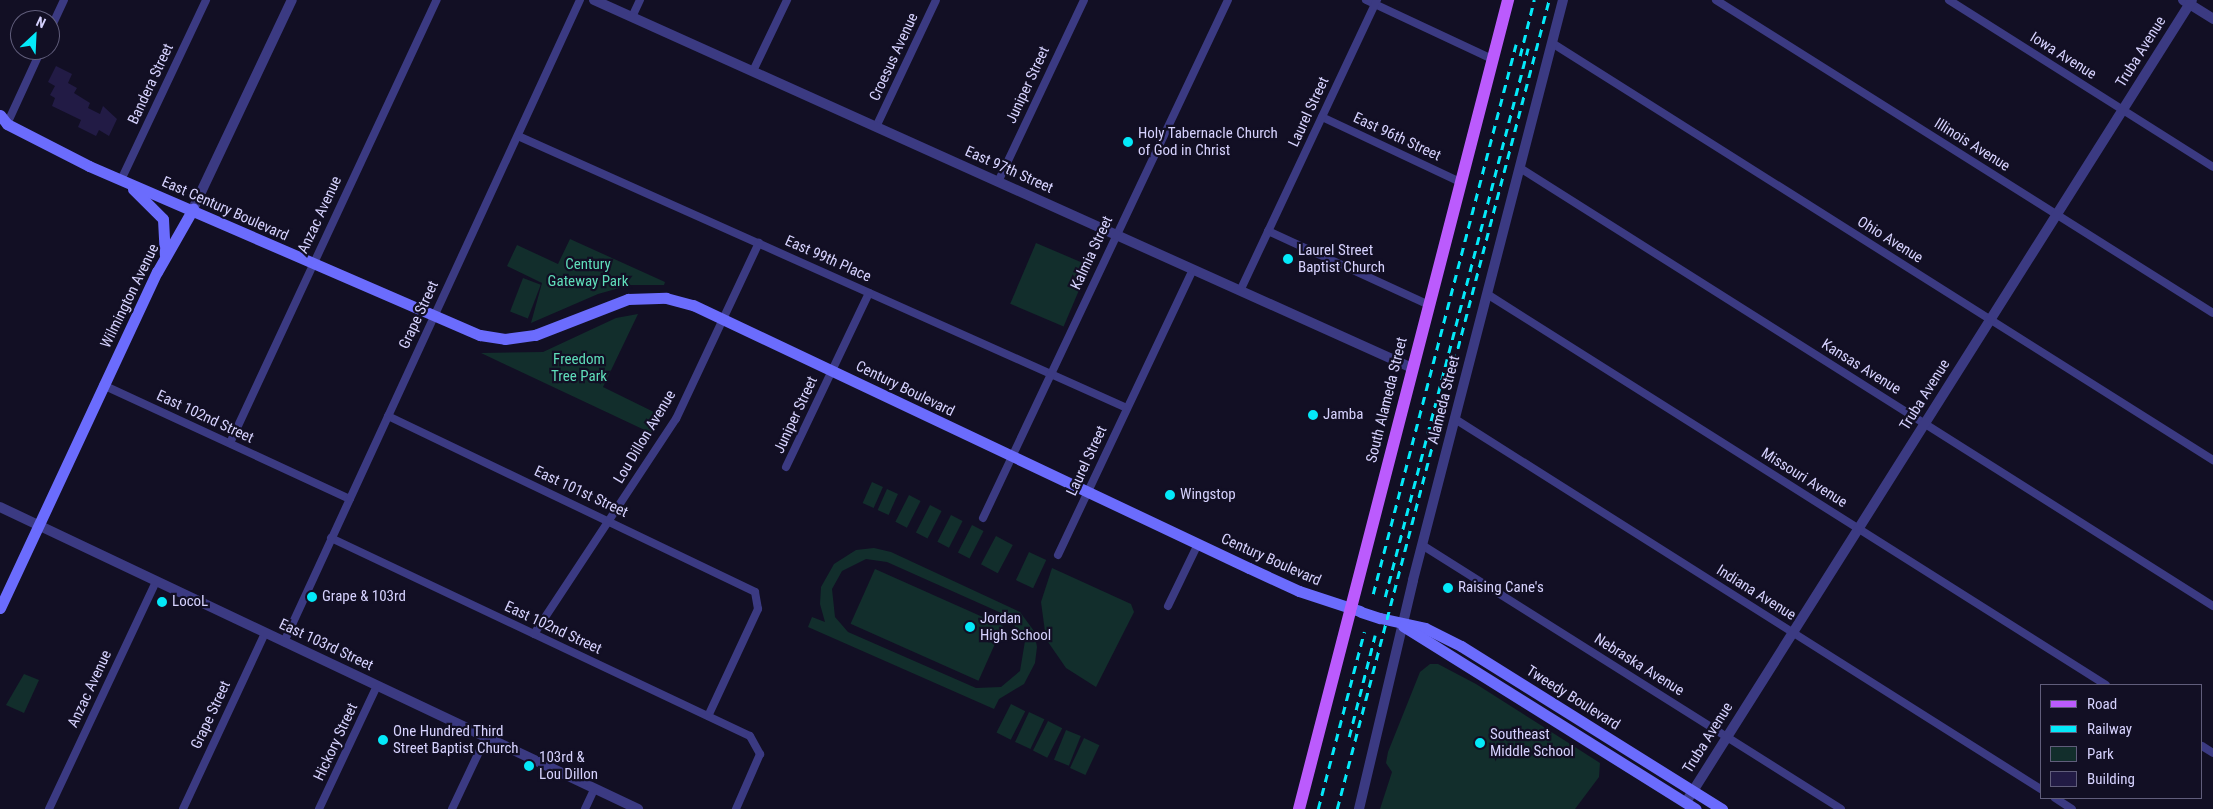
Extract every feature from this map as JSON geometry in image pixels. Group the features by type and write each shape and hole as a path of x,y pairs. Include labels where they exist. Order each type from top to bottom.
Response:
{"main road":[{"name":"South Alameda Street","path":"1299,809 1357,610 1412,368 1508,0"},
{"name":"East Century Boulevard","path":"2,122 121,180 193,209 434,316"},
{"path":"121,180 149,202 163,219 165,257"},
{"name":"Wilmington Avenue","path":"0,608 165,257 193,209"},
{"name":"Century Boulevard","path":"434,316 480,335 504,339 555,330 613,304 646,297 678,300 724,319 1087,493 1299,591 1357,610"},
{"name":"Tweedy Boulevard","path":"1357,610 1403,626 1696,809"},
{"name":"Tweedy Boulevard","path":"1403,626 1425,628 1461,646 1722,809"}],"street":[{"name":"Bandera Street","path":"121,180 206,0"},
{"name":"Wilmington Avenue","path":"193,209 292,0"},
{"name":"Anzac Avenue","path":"230,443 436,0"},
{"name":"Grape Street","path":"284,642 580,0"},
{"name":"East 97th Street","path":"594,0 1412,368"},
{"path":"632,17 640,0"},
{"path":"753,72 787,0"},
{"name":"Croesus Avenue","path":"876,127 936,0"},
{"name":"Juniper Street","path":"998,182 1084,0"},
{"name":"Kalmia Street","path":"983,518 1228,0"},
{"path":"1366,0 1376,2 1492,59"},
{"name":"Alameda Street","path":"1359,809 1422,544 1563,0"},
{"name":"Illinois Avenue","path":"1716,0 2213,313"},
{"name":"Iowa Avenue","path":"1949,0 2213,167"},
{"path":"2188,1 2213,19"},
{"name":"Truba Avenue","path":"1686,802 2122,110 2188,1"},
{"name":"Laurel Street","path":"1240,291 1376,2"},
{"name":"Ohio Avenue","path":"1552,43 2213,460"},
{"path":"2,122 36,60"},
{"name":"East 96th Street","path":"1322,117 1460,182"},
{"name":"East 99th Place","path":"518,136 1128,408"},
{"name":"Kansas Avenue","path":"1520,168 2213,606"},
{"path":"1268,231 1429,305"},
{"name":"Lou Dillon Avenue","path":"534,634 676,419 759,243"},
{"name":"Laurel Street","path":"1058,555 1193,270"},
{"name":"Juniper Street","path":"786,467 870,293"},
{"name":"Missouri Avenue","path":"1487,294 2104,684"},
{"name":"East 102nd Street","path":"104,385 350,498"},
{"name":"East 101st Street","path":"388,416 749,587 759,597 758,609 708,716"},
{"name":"Indiana Avenue","path":"1455,419 2040,789"},
{"name":"East 103rd Street","path":"0,507 638,809"},
{"name":"East 102nd Street","path":"331,538 745,734 759,748 760,758 736,809"},
{"path":"1168,606 1198,544"},
{"name":"Nebraska Avenue","path":"1422,544 1841,809"},
{"name":"Anzac Avenue","path":"49,809 156,582"},
{"name":"Grape Street","path":"182,809 265,633"},
{"name":"Hickory Street","path":"319,809 378,686"},
{"path":"452,809 486,737"},
{"path":"585,809 595,788"},
{"path":"2057,799 2072,809"}],"green space":[{"name":"Century Gateway Park","path":"570,239 665,282 664,285 630,285 598,294 531,323 542,283 507,266 517,245 558,264"},
{"path":"1036,243 1089,266 1064,326 1010,304"},
{"path":"523,278 541,285 528,318 510,312"},
{"name":"Freedom Tree Park","path":"638,314 603,387 662,416 651,433 481,353 543,352 616,318"},
{"path":"872,482 883,487 874,508 863,503"},
{"path":"887,489 898,494 889,515 878,510"},
{"path":"909,495 921,501 907,528 895,522"},
{"path":"930,505 942,511 928,539 916,533"},
{"path":"951,515 963,521 949,548 937,542"},
{"path":"972,525 984,531 970,559 958,553"},
{"path":"996,536 1013,545 998,573 981,564"},
{"path":"874,548 891,552 1020,612 1034,631 1037,647 1035,663 1024,684 999,699 994,709 808,627 812,617 825,622 820,604 821,587 834,564 856,550","holes":["866,559 887,562 1008,616 1025,641 1020,671 1001,687 976,688 848,632 835,617 832,589 842,571"]},
{"path":"1029,552 1046,560 1033,588 1016,580"},
{"path":"1052,568 1131,604 1134,612 1096,687 1066,668 1046,639 1041,602"},
{"path":"875,569 1003,626 978,681 851,624"},
{"name":"Southeast Middle School","path":"1430,664 1438,664 1476,684 1600,763 1599,777 1575,809 1380,809 1392,772 1386,763 1388,752 1420,672"},
{"path":"24,674 39,680 24,713 6,705"},
{"path":"1011,704 1025,711 1011,740 996,733"},
{"path":"1029,712 1044,719 1030,749 1015,742"},
{"path":"1048,721 1062,728 1047,758 1033,750"},
{"path":"1066,730 1081,736 1069,766 1054,760"},
{"path":"1084,738 1099,745 1085,775 1070,768"}],"building":[{"path":"56,66 72,74 68,83 77,88 74,93 90,103 88,108 100,114 103,106 117,119 109,136 99,130 96,136 78,127 81,120 52,106 55,98 50,95 55,86 48,82"}],"railway":[{"path":"1520,56 1534,0"},
{"path":"1337,809 1549,0"},
{"path":"1373,594 1516,44"},
{"path":"1385,597 1528,48"},
{"path":"1318,809 1364,632"},
{"path":"1349,737 1375,635"}],"place":[{"name":"Holy Tabernacle Church of God in Christ","path":"1128,142"},
{"name":"Laurel Street Baptist Church","path":"1288,259"},
{"name":"Jamba","path":"1313,415"},
{"name":"Wingstop","path":"1170,495"},
{"name":"Raising Cane's","path":"1448,588"},
{"name":"Grape & 103rd","path":"312,597"},
{"name":"LocoL","path":"162,602"},
{"name":"Jordan High School","path":"970,627"},
{"name":"One Hundred Third Street Baptist Church","path":"383,740"},
{"name":"Southeast Middle School","path":"1480,743"},
{"name":"103rd & Lou Dillon","path":"529,766"}]}
